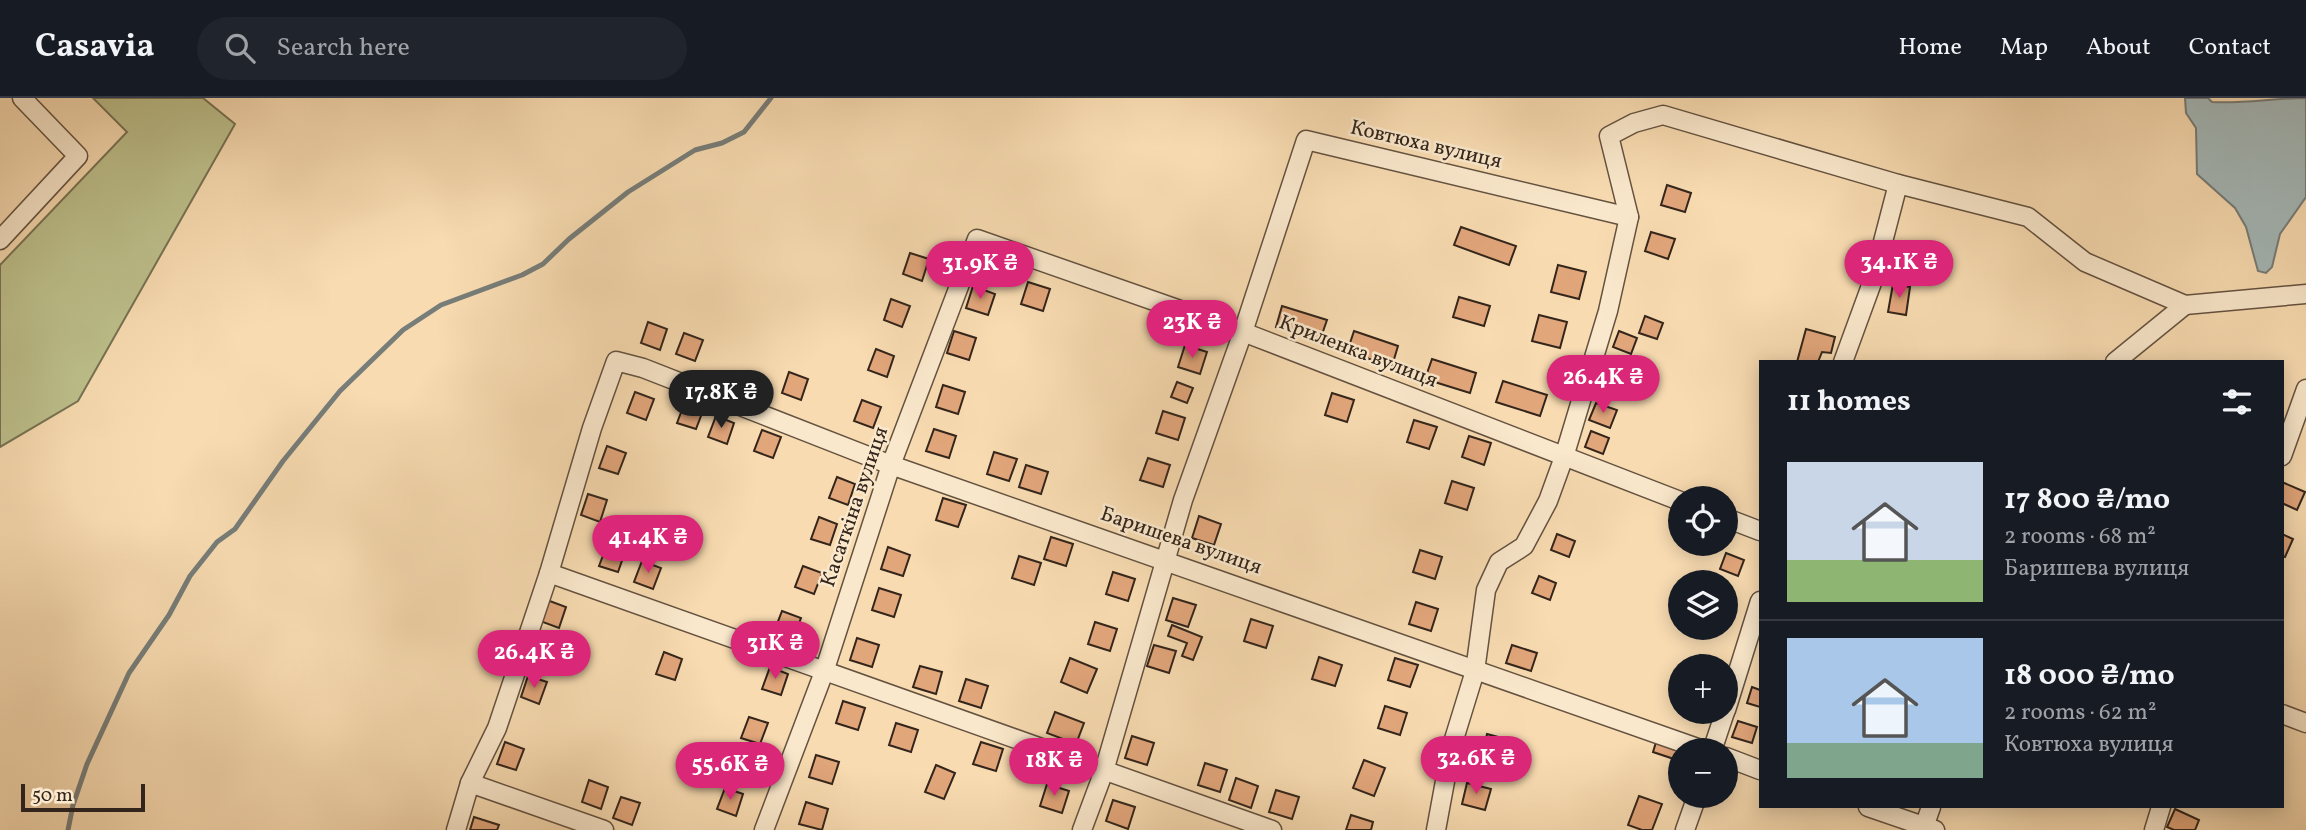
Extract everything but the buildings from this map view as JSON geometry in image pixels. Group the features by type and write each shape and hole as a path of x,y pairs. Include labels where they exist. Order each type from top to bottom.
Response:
{"street":[{"path":"0,240 78,156 22,98"},
{"path":"1436,830 1451,749 1475,671 1486,590 1499,562 1524,546 1548,501 1608,311 1629,217 1609,136 1634,123 1663,115 1898,184 2028,217 2085,262 2185,305 2306,294"},
{"name":"Ковтюха вулиця","path":"1083,830 1104,771 1164,559 1306,140 1629,217"},
{"path":"1844,360 1873,280 1898,184"},
{"name":"Криленка вулиця","path":"977,239 1243,332 1668,496"},
{"name":"Касаткіна вулиця","path":"764,830 824,672 891,465 977,239"},
{"path":"2117,360 2185,305"},
{"name":"Баришева вулиця","path":"549,573 592,428 616,361 643,368 891,465 1668,738"},
{"path":"2284,450 2306,389"},
{"path":"1738,523 1759,531"},
{"path":"456,830 470,783 497,728 549,573 1272,830"},
{"path":"1738,670 1759,604"},
{"path":"2284,716 2306,723"},
{"path":"1738,762 1759,770"},
{"path":"470,783 604,830"},
{"path":"1685,830 1693,808"},
{"path":"1871,808 1928,829 1931,808"},
{"path":"2154,830 2161,808"}],"green space":[{"path":"93,98 203,98 235,124 78,401 0,447 0,265 127,132"}],"shaded area":[{"path":"2185,98 2208,98 2212,102 2224,102 2306,98 2306,197 2280,234 2272,267 2266,273 2258,271 2246,227 2235,208 2197,174 2196,128 2186,113"}],"waterway":[{"path":"68,830 73,805 87,764 129,673 169,615 190,576 217,542 235,529 283,461 340,391 403,330 441,305 522,275 543,264 569,239 628,192 695,150 722,143 744,132 771,98"}]}
